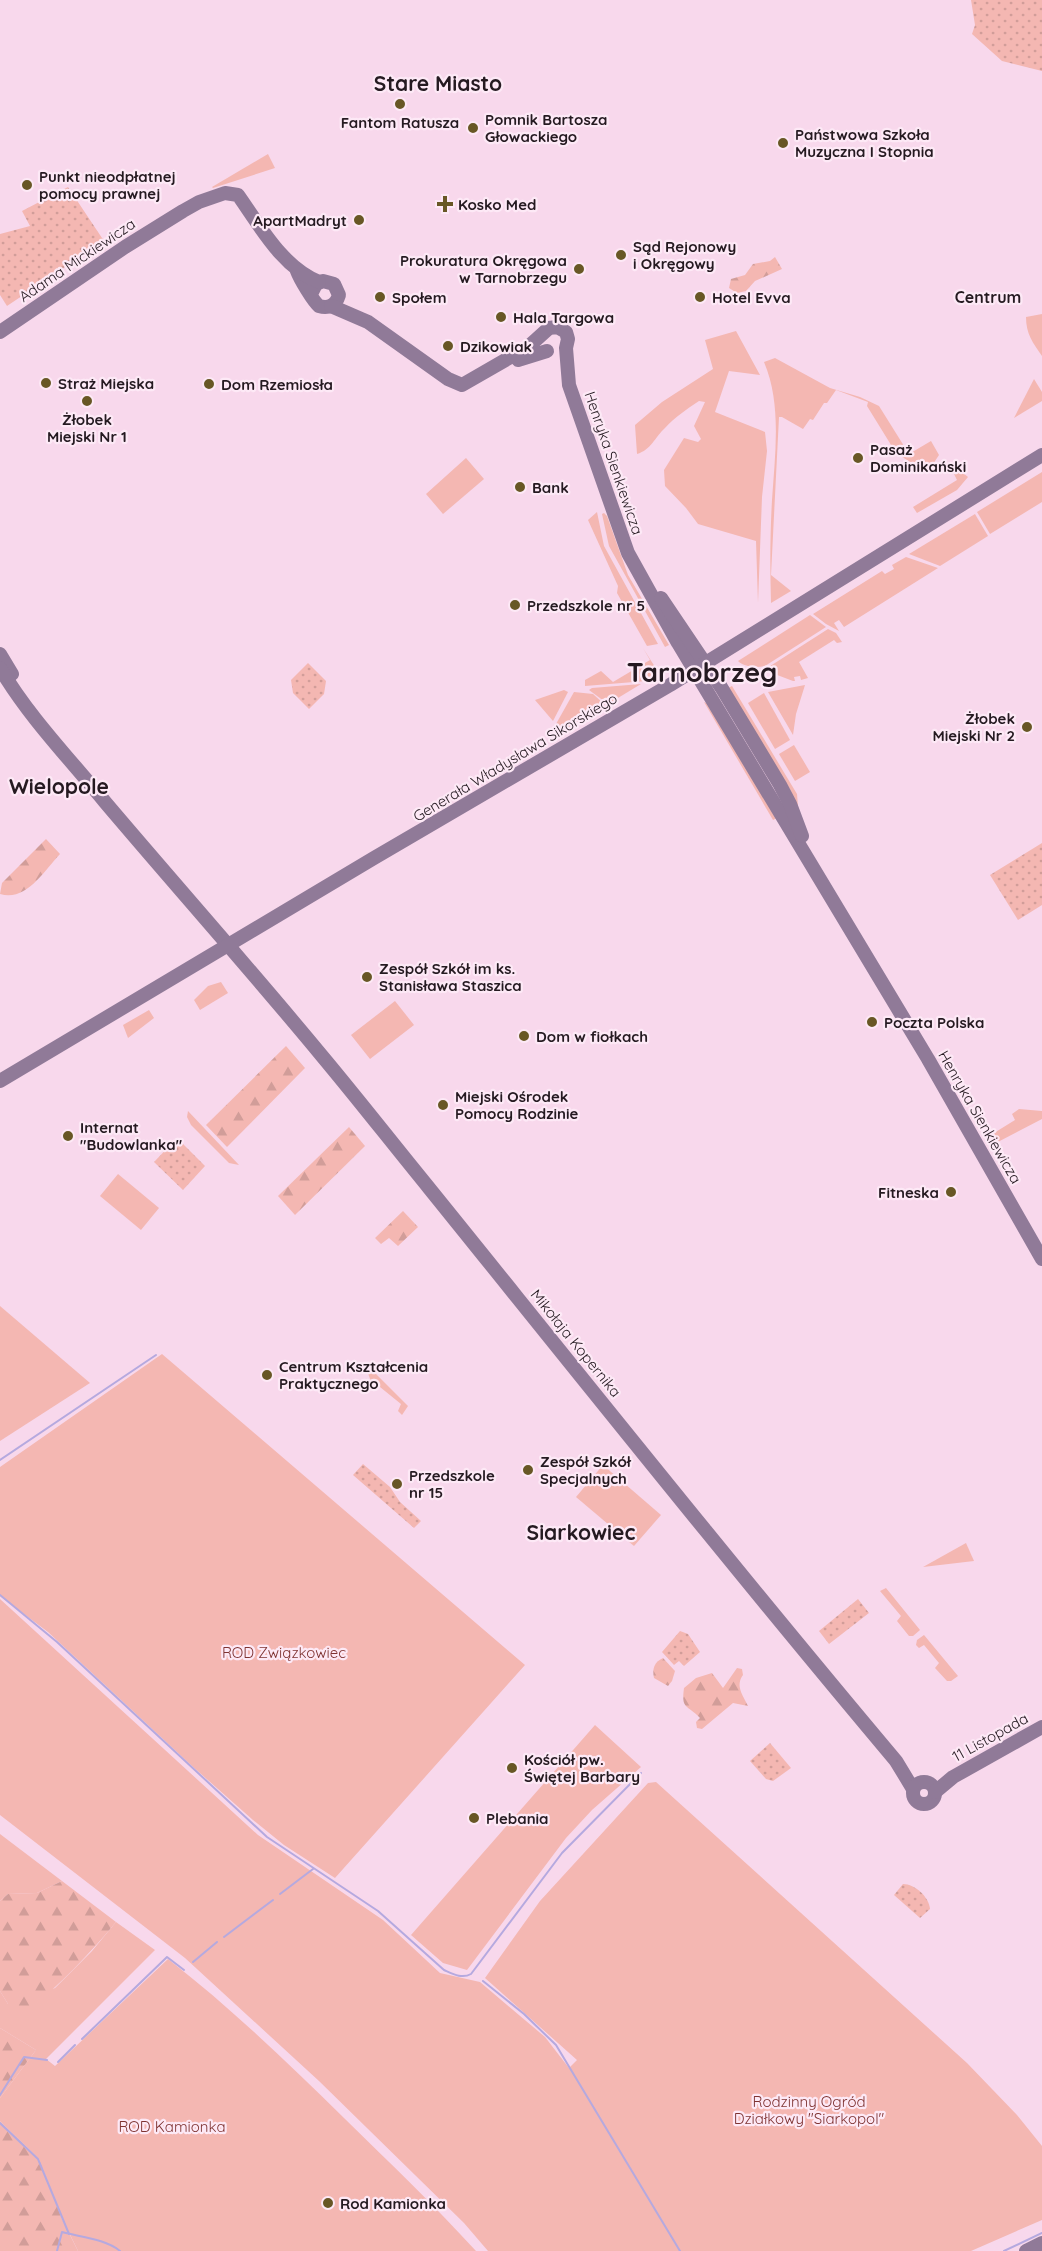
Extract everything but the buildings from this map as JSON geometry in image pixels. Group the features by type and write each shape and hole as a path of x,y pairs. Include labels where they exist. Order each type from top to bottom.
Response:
{"street":[{"name":"Adama Mickiewicza","path":"1,328 183,211 199,202 225,193 238,195 263,231 296,270 315,288"},
{"path":"331,282 337,287 335,300 325,308 319,306 314,302 315,288 331,282"},
{"path":"335,300 448,379 462,385 507,361 542,336 549,328 561,328 568,335 566,348 560,353 550,352 507,361"},
{"path":"542,336 542,344 550,352"},
{"name":"Henryka Sienkiewicza","path":"566,348 569,385"},
{"name":"Henryka Sienkiewicza","path":"550,352 569,385 628,553 700,667 780,785 790,804 815,869 928,1059 1042,1259"},
{"name":"Generała Władysława Sikorskiego","path":"0,1081 700,667 1042,455"},
{"path":"0,654 69,758"},
{"path":"0,668 37,722 69,758"},
{"name":"Mikołaja Kopernika","path":"69,758 171,880 230,945 336,1073 669,1485 896,1761 925,1787"},
{"name":"11 Listopada","path":"925,1787 953,1777 1042,1727"},
{"path":"1026,2251 1042,2243"}],"green space":[{"path":"971,0 1042,0 1042,71 1002,61 972,34 975,25"},
{"path":"268,154 275,168 212,187"},
{"path":"68,187 104,241 7,306 0,295 0,234 30,226 22,211"},
{"path":"775,257 782,269 755,281 746,291 737,293 729,288 731,279 745,275 753,264 770,261"},
{"path":"1042,314 1042,356 1029,333 1026,317"},
{"path":"736,331 760,375 729,371 715,412 765,432 767,451 762,497 758,603 756,541 698,524 665,486 664,470 684,438 698,442 701,439 694,426 705,402 699,401 681,413 649,446 637,454 635,425 662,402 713,369 705,340"},
{"path":"775,358 830,388 860,397 879,406 909,454 931,441 939,455 927,473 896,453 867,406 868,402 836,390 813,420 810,419 803,429 779,417 771,575 791,591 771,603 770,564 771,526 776,430 770,378 764,362"},
{"path":"1034,379 1042,392 1042,401 1014,418"},
{"path":"466,458 484,479 443,514 426,494"},
{"path":"1042,472 1042,502 990,534 977,512"},
{"path":"963,473 968,477 957,490 917,513 913,507 957,480 954,474"},
{"path":"597,512 604,546 658,644 647,646 617,593 618,586 588,520"},
{"path":"604,513 628,575 669,645 665,647 609,546 602,514"},
{"path":"975,514 988,536 940,566 909,554"},
{"path":"906,557 938,568 844,627 839,620 834,623 839,631 813,614 882,571 885,574 894,569 892,565"},
{"path":"810,615 826,627 765,666 744,665 738,661"},
{"path":"828,629 836,633 842,642 837,643 834,640 799,662 808,678 801,680 800,676 794,677 795,681 793,681 764,670"},
{"path":"643,648 655,667 653,677 646,681 585,686 585,680 601,671 613,682 650,660"},
{"path":"308,663 326,681 324,694 309,709 293,693 291,680"},
{"path":"641,684 608,704 589,690 592,688"},
{"path":"805,685 796,714 793,735 768,692"},
{"path":"732,686 797,794 799,818 791,791 728,688"},
{"path":"564,690 568,692 553,721 535,700"},
{"path":"574,692 593,694 605,705 562,731 556,724"},
{"path":"764,693 790,740 775,749 748,703"},
{"path":"704,702 706,703 777,818 773,820"},
{"path":"794,745 810,772 795,781 779,754"},
{"path":"46,839 60,854 26,889 18,894 0,894 2,883"},
{"path":"1042,843 1042,905 1018,920 990,875"},
{"path":"221,982 228,993 200,1010 194,1000 208,986"},
{"path":"395,1001 414,1025 370,1059 351,1035"},
{"path":"149,1010 154,1018 128,1038 123,1025"},
{"path":"286,1046 305,1068 227,1147 206,1125"},
{"path":"1019,1109 1042,1111 1042,1119 994,1144 996,1138 994,1133 1015,1120 1012,1114"},
{"path":"188,1111 239,1165 229,1163 191,1125 187,1117"},
{"path":"349,1127 365,1146 295,1215 278,1196"},
{"path":"177,1138 205,1166 183,1190 154,1162"},
{"path":"118,1174 159,1208 141,1230 100,1196"},
{"path":"403,1211 418,1227 398,1246 389,1238 381,1244 375,1238"},
{"path":"0,1306 90,1383 0,1441"},
{"name":"ROD Związkowiec","path":"162,1354 525,1665 335,1878 284,1845 253,1820 48,1632 0,1596 0,1467"},
{"path":"364,1362 408,1406 402,1415 398,1411 401,1404 380,1387 374,1390"},
{"path":"363,1464 390,1487 400,1502 421,1521 414,1528 353,1475"},
{"path":"603,1465 661,1515 634,1546 576,1497"},
{"path":"966,1543 974,1561 923,1567"},
{"path":"886,1588 920,1630 913,1636 909,1636 897,1621 901,1616 880,1591"},
{"name":"Rodzinny Ogród Działkowy \"Siarkopol\"","path":"0,1599 258,1835 383,1920 440,1973 480,1982 545,2037 569,2068 577,2060 485,1978 540,1901 648,1783 656,1782 967,2063 1017,2115 1042,2146 1042,2220 971,2251 488,2251 464,2223 319,2081 185,1958 0,1815"},
{"path":"858,1599 869,1613 829,1644 819,1631"},
{"path":"680,1631 688,1634 700,1652 684,1666 679,1661 674,1665 662,1652"},
{"path":"924,1635 958,1676 951,1681 947,1681 935,1668 939,1663 924,1645 919,1648 916,1645 917,1640"},
{"path":"663,1658 675,1671 668,1686 654,1678 654,1666"},
{"path":"737,1668 742,1669 740,1687 748,1706 733,1703 702,1729 697,1728 696,1722 700,1718 684,1703 684,1688 696,1678 712,1673 723,1688"},
{"path":"595,1725 641,1767 592,1810 566,1838 467,1970 443,1963 411,1935"},
{"path":"770,1743 791,1768 773,1781 766,1779 750,1761"},
{"path":"0,1834 62,1881 37,1893 8,1894 0,1901"},
{"path":"62,1881 116,1922 74,1969 27,2012 8,2004 0,1991 0,1901 8,1894 37,1893"},
{"path":"903,1884 917,1889 929,1904 930,1909 920,1918 894,1895"},
{"name":"ROD Kamionka","path":"116,1922 155,1950 46,2059 55,2066 168,1959 214,1996 280,2056 476,2251 78,2251 62,2218 39,2159 0,2121 0,2098 36,2050 0,2028 0,1991 8,2004 55,1988 92,1951"},
{"path":"0,2028 36,2050 0,2098"},
{"path":"0,2121 39,2159 62,2219 78,2251 0,2251"}],"waterway":[{"path":"0,1460 156,1355"},
{"path":"0,1595 57,1642 267,1837 378,1911 444,1970 458,1975 471,1974 562,1853 641,1773"},
{"path":"280,1894 313,1869"},
{"path":"224,1937 273,1900"},
{"path":"193,1962 217,1942"},
{"path":"82,2039 167,1957 184,1970"},
{"path":"483,1981 524,2014 556,2045 680,2251"},
{"path":"58,2062 75,2045"},
{"path":"0,2095 24,2057 47,2060"},
{"path":"0,2123 38,2159 69,2234"},
{"path":"57,2251 62,2232 100,2241 120,2251"},
{"path":"1004,2251 1042,2233"}],"place":[{"name":"Fantom Ratusza","path":"400,104"},
{"name":"Pomnik Bartosza Głowackiego","path":"473,128"},
{"name":"Państwowa Szkoła Muzyczna I Stopnia","path":"783,143"},
{"name":"Punkt nieodpłatnej pomocy prawnej","path":"27,185"},
{"name":"Kosko Med","path":"445,204"},
{"name":"ApartMadryt","path":"359,220"},
{"name":"Sąd Rejonowy i Okręgowy","path":"621,255"},
{"name":"Prokuratura Okręgowa w Tarnobrzegu","path":"579,269"},
{"name":"Społem","path":"380,297"},
{"name":"Hotel Evva","path":"700,297"},
{"name":"Hala Targowa","path":"501,317"},
{"name":"Dzikowiak","path":"448,346"},
{"name":"Straż Miejska","path":"46,383"},
{"name":"Dom Rzemiosła","path":"209,384"},
{"name":"Żłobek Miejski Nr 1","path":"87,401"},
{"name":"Pasaż Dominikański","path":"858,458"},
{"name":"Bank","path":"520,487"},
{"name":"Przedszkole nr 5","path":"515,605"},
{"name":"Żłobek Miejski Nr 2","path":"1027,727"},
{"name":"Zespół Szkół im ks. Stanisława Staszica","path":"367,977"},
{"name":"Poczta Polska","path":"872,1022"},
{"name":"Dom w fiołkach","path":"524,1036"},
{"name":"Miejski Ośrodek Pomocy Rodzinie","path":"443,1105"},
{"name":"Internat \"Budowlanka\"","path":"68,1136"},
{"name":"Fitneska","path":"951,1192"},
{"name":"Centrum Kształcenia Praktycznego","path":"267,1375"},
{"name":"Zespół Szkół Specjalnych","path":"528,1470"},
{"name":"Przedszkole nr 15","path":"397,1484"},
{"name":"Kościół pw. Świętej Barbary","path":"512,1768"},
{"name":"Plebania","path":"474,1818"},
{"name":"Rod Kamionka","path":"328,2203"}],"district":[{"name":"Stare Miasto","path":"438,83"},
{"name":"Centrum","path":"988,297"},
{"name":"Tarnobrzeg","path":"702,672"},
{"name":"Wielopole","path":"59,786"},
{"name":"Siarkowiec","path":"581,1532"}]}
